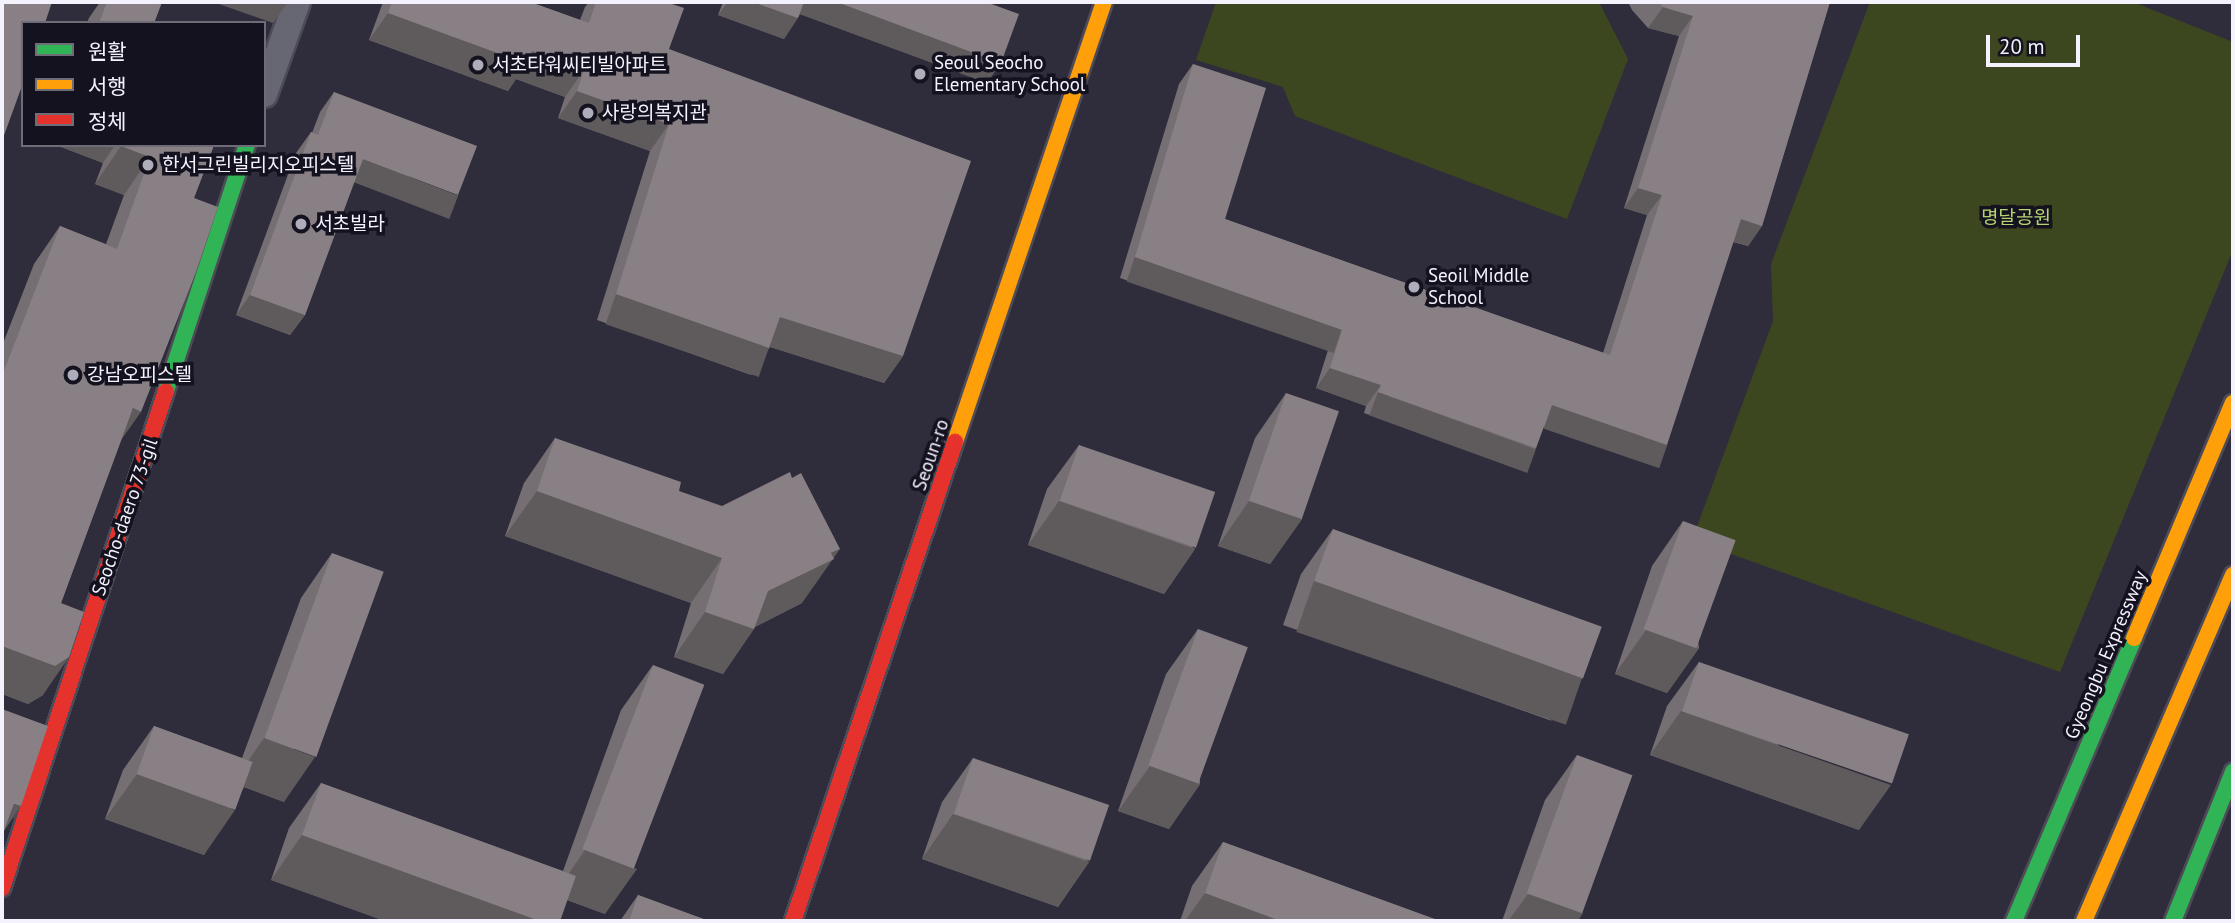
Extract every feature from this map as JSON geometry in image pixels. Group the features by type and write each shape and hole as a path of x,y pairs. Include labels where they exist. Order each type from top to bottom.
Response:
{"main road":[{"name":"Seoun-ro","path":"793,921 1104,2"},
{"name":"Seocho-daero 73-gil","path":"2,888 246,147"},
{"name":"Gyeongbu Expressway","path":"2014,921 2233,403"},
{"path":"2084,921 2233,575"},
{"path":"2173,921 2233,772"}],"street":[{"path":"266,88 297,2"}],"green space":[{"path":"1216,2 1599,2 1628,59 1567,219 1295,116 1283,87 1196,60"},
{"name":"명달공원","path":"1870,2 2133,2 2233,42 2233,250 2060,672 1692,540 1773,321 1771,264"}],"building":[{"path":"2,2 52,2 46,21 21,21 21,89 2,141"},
{"path":"107,2 162,2 155,21 100,21"},
{"path":"392,2 530,2 589,23 596,2 666,2 684,8 669,49 971,161 903,356 780,317 769,348 616,294 669,124 577,91 584,70 532,51 527,64 388,13"},
{"path":"753,2 804,2 798,18"},
{"path":"837,2 986,2 1019,14 1001,63"},
{"path":"1658,2 1830,2 1762,226 1741,219 1667,445 1552,405 1536,448 1378,392 1381,385 1330,368 1342,330 1135,257 1193,64 1266,88 1225,219 1610,355 1662,195 1638,188 1693,16 1663,7"},
{"name":"서초빌라","path":"334,92 477,146 458,195 363,159 305,315 250,295 311,132 318,135"},
{"path":"124,147 213,147 194,198 218,207 196,272 141,412 133,408 61,603 84,612 69,657 55,666 2,646 2,376 60,226 117,249 150,157"},
{"path":"1286,393 1339,411 1302,519 1249,501"},
{"path":"555,438 681,482 679,491 722,506 790,472 792,478 801,473 840,549 831,553 834,559 768,591 754,629 705,612 722,558 537,491"},
{"path":"1079,445 1215,492 1196,548 1060,501"},
{"path":"1683,521 1736,540 1696,648 1644,629"},
{"path":"1333,529 1602,627 1583,679 1314,581"},
{"path":"332,553 384,572 316,757 265,738"},
{"path":"1198,629 1248,647 1198,783 1148,765"},
{"path":"1699,662 1909,734 1892,783 1682,711"},
{"path":"653,665 704,685 634,869 582,849"},
{"path":"2,709 48,726 21,806 14,804 2,836"},
{"path":"154,726 253,762 235,810 137,774"},
{"path":"1577,755 1632,775 1582,913 1527,893"},
{"path":"973,758 1109,805 1090,861 954,814"},
{"path":"321,783 576,876 560,921 540,921 302,835"},
{"path":"1223,842 1440,921 1281,921 1205,893"},
{"path":"638,895 709,921 629,921"}],"traffic: fast":[{"path":"166,391 246,147"},
{"path":"2014,921 2134,638"},
{"path":"2173,921 2233,772"}],"traffic: slow":[{"path":"955,442 1104,2"},
{"path":"2134,638 2233,403"},
{"path":"2084,921 2233,575"}],"traffic: jam":[{"path":"2,888 166,391"},
{"path":"793,921 955,442"}],"place":[{"name":"서초타워씨티빌아파트","path":"478,65"},
{"name":"Seoul Seocho Elementary School","path":"920,74"},
{"name":"사랑의복지관","path":"588,113"},
{"name":"한서그린빌리지오피스텔","path":"148,165"},
{"name":"서초빌라","path":"301,224"},
{"name":"Seoil Middle School","path":"1414,287"},
{"name":"강남오피스텔","path":"73,375"}]}
